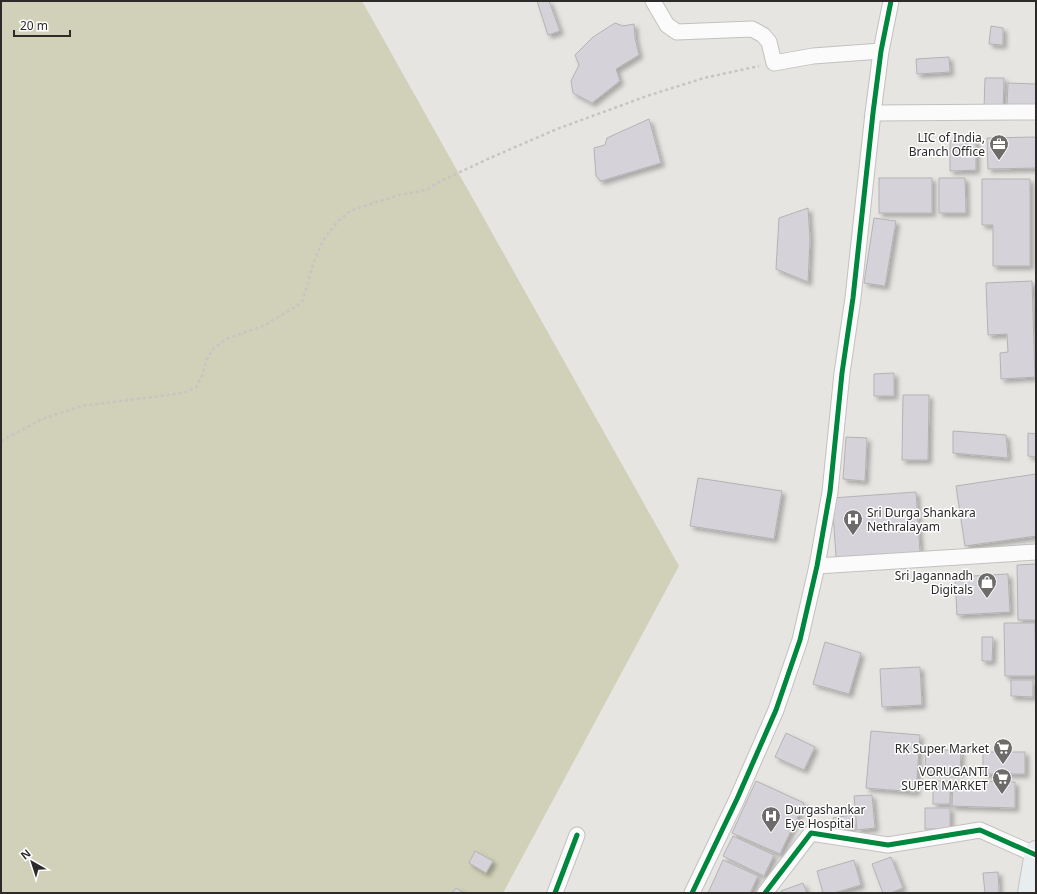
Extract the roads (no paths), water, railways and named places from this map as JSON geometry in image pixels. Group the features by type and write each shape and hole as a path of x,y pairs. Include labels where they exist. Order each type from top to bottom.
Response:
{"highway":[{"path":"1029,893 1036,852"}],"street":[{"path":"652,1 667,25 677,32 752,29 762,35 769,42 774,63 813,56 881,51"},
{"path":"692,893 737,799 776,710 800,640 817,566 830,492 842,373 853,298 881,51 891,1"},
{"path":"873,113 1036,112"},
{"path":"817,566 1036,552"},
{"path":"765,893 811,833 888,845 980,830 1036,855"},
{"path":"555,893 577,835"}],"place":[{"name":"LIC of India, Branch Office","path":"999,161"},
{"name":"Sri Durga Shankara Nethralayam","path":"853,536"},
{"name":"Sri Jagannadh Digitals","path":"987,599"},
{"name":"RK Super Market","path":"1003,765"},
{"name":"VORUGANTI SUPER MARKET","path":"1002,795"},
{"name":"Durgashankar Eye Hospital","path":"771,833"}]}
